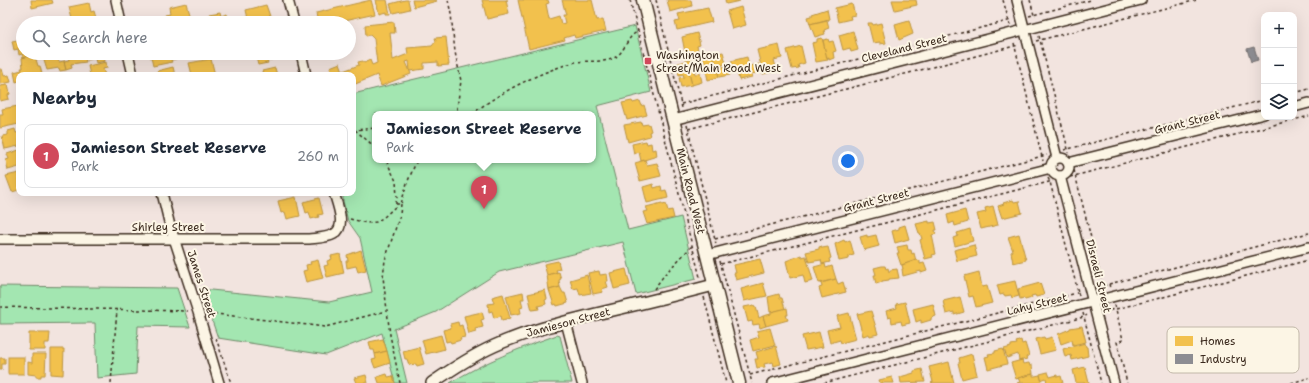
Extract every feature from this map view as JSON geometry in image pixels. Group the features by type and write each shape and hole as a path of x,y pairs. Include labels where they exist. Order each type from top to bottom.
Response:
{"main road":[{"name":"Main Road West","path":"643,0 644,30 679,118 712,253 708,287 739,383"}],"street":[{"path":"116,0 119,16"},
{"path":"288,0 292,16"},
{"path":"1017,0 1056,155 1048,169 1061,178 1068,170 1070,163 1064,158 1056,155"},
{"name":"Cleveland Street","path":"679,118 1141,0"},
{"path":"130,60 133,72"},
{"path":"303,60 305,72"},
{"path":"1297,106 1309,103"},
{"name":"Grant Street","path":"1070,163 1261,115"},
{"name":"Grant Street","path":"712,253 1048,169"},
{"name":"Disraeli Street","path":"1061,178 1114,383"},
{"name":"James Street","path":"163,196 174,240 198,312 219,383"},
{"path":"335,196 341,220"},
{"name":"Shirley Street","path":"0,239 298,240 335,234 340,229 341,220"},
{"name":"Lahy Street","path":"772,383 1309,247"},
{"name":"Jamieson Street","path":"432,383 462,363 495,346 530,332 708,287"},
{"path":"566,322 582,383"}],"path":[{"path":"448,0 453,27 455,52 461,81 458,111"},
{"path":"630,0 644,30 692,246 708,287 726,383"},
{"path":"656,0 681,104 679,118 688,129 715,239 712,253 721,264 752,383"},
{"path":"1003,0 1042,156 1048,169 1048,181 1050,182 1101,383"},
{"path":"1030,0 1069,150 1070,163 1075,176 1102,286 1309,233"},
{"path":"681,104 1091,0"},
{"path":"688,129 1197,0"},
{"path":"476,111 503,93 550,71 576,62 614,58 632,35 644,30"},
{"path":"1297,92 1309,89"},
{"path":"715,239 1042,156 1056,155 1069,150 1261,101"},
{"path":"721,264 1309,116"},
{"path":"356,130 372,128"},
{"path":"356,132 372,145"},
{"path":"341,220 347,218 367,223 376,222 395,207 396,181 387,163"},
{"path":"400,383 386,311 383,286 384,268 387,252 400,215 401,204 407,184 416,163"},
{"path":"396,204 401,204"},
{"path":"644,302 665,274 692,246"},
{"path":"824,383 1084,317 1096,312 1116,309 1309,260"},
{"path":"1109,284 1123,340 1117,342 1127,383"},
{"path":"750,375 1090,289"},
{"path":"0,307 198,312 325,327 386,311"},
{"path":"111,383 117,310"},
{"path":"208,313 210,320"},
{"path":"215,334 231,383"},
{"path":"1291,383 1309,378"}],"green space":[{"path":"635,26 651,92 597,106 628,230 681,217 696,279 636,294 623,242 499,272 436,312 394,329 407,383 395,383 382,333 326,355 218,338 201,289 329,302 372,292 360,238 348,221 343,196 356,196 356,93"},
{"path":"0,286 177,288 190,327 138,326 136,374 97,378 95,323 0,324"},
{"path":"557,335 560,336 572,383 450,383 476,368 502,356"}],"building: Homes":[{"path":"31,0 52,0 53,3 32,8"},
{"path":"371,0 375,14 356,18 356,16 317,16 316,13"},
{"path":"376,0 387,0 390,14 386,14 386,12 379,14"},
{"path":"408,0 410,9 393,13 390,4"},
{"path":"412,0 436,0 437,1 414,7"},
{"path":"482,0 506,0 509,14 487,19"},
{"path":"518,0 548,0 549,3 546,4 549,19 559,16 561,24 565,23 563,15 566,15 562,0 592,0 597,20 603,19 606,31 575,38 574,35 564,38 565,40 529,49"},
{"path":"667,0 691,0 692,6 670,12"},
{"path":"725,0 739,0 740,1 726,4"},
{"path":"892,0 916,0 917,5 895,10"},
{"path":"89,3 91,12 94,11 95,16 71,16 69,7"},
{"path":"186,3 190,16 165,16 170,14 169,7"},
{"path":"852,4 855,15 850,16 851,19 838,22 835,8"},
{"path":"266,5 270,16 247,16 246,10"},
{"path":"741,7 746,25 732,29 727,11"},
{"path":"708,8 712,22 677,30 675,22 680,21 678,14"},
{"path":"827,9 829,19 810,24 808,17 812,16 812,14"},
{"path":"220,12 221,16 209,16 209,14"},
{"path":"827,20 829,28 824,30 825,34 815,37 810,24"},
{"path":"909,20 913,34 899,40 895,24"},
{"path":"394,22 395,33 390,33 393,60 408,54 407,48 432,46 436,41 435,38 446,37 449,65 438,66 438,62 424,63 424,69 410,71 409,61 406,62 411,74 381,86 377,75 356,84 356,72 332,72 330,67 340,63 343,71 359,65 358,62 363,61 364,63 370,60 372,65 377,63 374,39 370,35 366,36 365,25"},
{"path":"868,23 872,23 873,25 881,23 886,43 873,43"},
{"path":"853,31 858,50 851,52 850,48 843,50 839,35"},
{"path":"697,33 700,45 697,46 699,54 686,58 682,37"},
{"path":"822,38 828,60 816,62 812,43 817,42 817,39"},
{"path":"828,39 829,42 833,41 836,51 833,52 834,58 829,60 829,58 827,59 823,40"},
{"path":"16,40 16,50 14,50 12,41"},
{"path":"779,45 782,58 774,60 777,71 763,74 757,50"},
{"path":"801,46 805,63 798,65 799,68 792,69 787,50"},
{"path":"723,52 726,63 722,65 722,67 728,66 730,75 719,77 713,54"},
{"path":"713,54 719,77 708,80 706,71 712,70 711,67 706,68 703,57"},
{"path":"747,57 749,66 759,64 761,72 751,74 752,77 739,80 737,72 734,72 731,61"},
{"path":"696,59 699,70 694,72 695,74 700,73 702,82 692,85 686,61"},
{"path":"22,60 36,60 42,72 16,72 16,82 14,72 22,70 21,68 23,68"},
{"path":"44,60 59,60 59,62 64,61 66,70 60,71 59,68 47,70"},
{"path":"86,60 86,62 71,64 72,68 66,70 64,61"},
{"path":"95,60 105,60 105,61 96,63"},
{"path":"152,60 171,60 172,62 153,66"},
{"path":"211,60 214,72 191,72 189,63"},
{"path":"257,60 270,60 267,61 268,63 258,65"},
{"path":"686,61 692,85 681,87 679,78 684,77 683,74 679,75 676,64"},
{"path":"106,62 107,68 103,69 104,72 89,72 88,66"},
{"path":"173,67 174,72 157,72"},
{"path":"275,68 276,72 262,72"},
{"path":"0,69 2,69 4,76 9,75 11,82 0,84"},
{"path":"8,85 10,94 8,95 9,99 0,101 0,86"},
{"path":"632,101 633,103 640,101 642,106 644,105 647,115 627,120 622,103"},
{"path":"16,106 16,125 0,128 0,114 3,114 2,109"},
{"path":"641,122 642,125 649,124 651,131 649,132 650,136 628,142 624,125"},
{"path":"15,129 16,147 5,149 2,136 8,135 8,131"},
{"path":"646,141 647,144 651,143 652,150 656,149 657,156 641,161 639,152 634,154 632,144"},
{"path":"16,151 16,168 8,170 6,160 9,159 7,154"},
{"path":"645,160 647,165 657,163 661,176 640,181 635,163"},
{"path":"16,174 16,191 12,192 6,176"},
{"path":"653,184 654,188 661,186 662,191 666,190 668,198 647,203 643,187"},
{"path":"296,197 300,216 287,219 285,212 281,213 278,201"},
{"path":"319,198 323,214 318,215 319,217 311,219 309,212 306,213 303,202"},
{"path":"1013,200 1014,202 1019,201 1022,213 1002,218 998,206"},
{"path":"662,203 663,205 666,204 668,211 672,210 674,218 647,224 643,212 648,211 646,207"},
{"path":"993,206 998,225 981,229 977,214 986,212 985,208"},
{"path":"965,210 968,222 955,226 954,222 949,224 947,215"},
{"path":"929,221 929,223 935,222 937,230 935,230 936,234 932,235 936,254 932,255 933,257 925,259 920,240 922,239 916,224"},
{"path":"905,225 909,239 895,243 892,231"},
{"path":"970,229 973,241 955,246 953,238 958,236 957,233"},
{"path":"1019,234 1026,260 1013,263 1011,252 1013,251 1008,237"},
{"path":"867,235 867,237 876,235 879,246 864,250 860,237"},
{"path":"844,240 845,242 850,240 854,255 849,256 849,259 839,261 835,244"},
{"path":"907,245 908,250 911,250 912,254 914,253 916,261 901,265 897,253 899,253 897,247"},
{"path":"974,245 977,256 957,261 954,250"},
{"path":"822,246 822,248 828,247 831,258 829,259 830,262 822,264 821,260 809,262 806,252 819,249 819,247"},
{"path":"361,250 366,270 358,272 356,266 347,268 347,255"},
{"path":"340,254 344,273 327,277 324,266 328,265 327,261 332,259 331,256"},
{"path":"801,255 802,257 806,256 813,281 805,283 803,275 790,278 786,261"},
{"path":"760,259 764,273 736,280 734,265"},
{"path":"318,260 323,278 306,282 303,271 307,270 306,265 311,264 310,262"},
{"path":"916,260 920,261 920,264 924,263 927,271 921,273 921,271 903,276 902,265"},
{"path":"558,261 560,269 556,270 557,272 547,275 544,264"},
{"path":"825,264 826,268 832,266 836,279 819,283 814,267"},
{"path":"885,266 886,269 888,268 889,272 890,270 897,269 899,278 889,279 876,284 874,268"},
{"path":"626,269 630,285 614,289 610,273"},
{"path":"599,271 600,275 607,274 608,281 606,281 608,287 602,289 603,292 593,294 588,273"},
{"path":"559,272 561,279 559,280 560,287 549,290 547,275"},
{"path":"979,272 982,287 987,286 992,303 976,307 973,296 969,297 964,276"},
{"path":"587,275 591,293 580,295 578,288 573,289 570,280"},
{"path":"836,279 838,284 843,282 846,292 822,298 819,288 822,287 821,283"},
{"path":"1015,281 1019,296 1012,298 1011,295 1000,295 997,285"},
{"path":"763,283 767,296 744,301 741,289"},
{"path":"1040,283 1044,295 1036,297 1035,295 1031,296 1032,298 1025,300 1024,298 1020,299 1018,289"},
{"path":"560,287 563,293 565,293 568,303 557,306 556,304 554,305 549,290"},
{"path":"545,290 547,299 545,300 546,304 538,306 539,309 532,310 528,294"},
{"path":"523,292 524,299 521,299 523,307 520,308 521,313 511,315 506,296"},
{"path":"503,294 510,318 502,320 501,316 494,318 492,311 489,312 488,304 494,303 492,297"},
{"path":"779,294 780,298 782,298 785,309 770,312 768,297"},
{"path":"960,297 964,312 954,315 954,312 946,314 943,301"},
{"path":"905,302 910,323 902,325 901,321 892,323 891,317 888,318 886,311 897,308 896,304"},
{"path":"933,304 936,316 931,318 931,320 921,323 921,320 916,322 913,309"},
{"path":"754,305 759,318 763,316 766,326 760,328 759,324 753,325 752,321 748,322 744,307"},
{"path":"787,308 788,315 786,315 788,320 766,326 763,316 771,314 771,312"},
{"path":"871,311 878,334 863,336 857,314"},
{"path":"482,312 484,319 481,320 483,327 475,329 476,332 469,334 464,316"},
{"path":"849,313 856,339 841,343 840,340 830,343 827,330 840,327 837,316"},
{"path":"458,322 459,326 462,325 465,337 451,343 450,341 446,342 443,330 451,328 450,324"},
{"path":"1082,326 1086,342 1073,345 1072,340 1061,344 1058,334 1070,328"},
{"path":"770,328 775,345 753,351 750,340 759,337 757,331"},
{"path":"819,332 823,347 806,350 802,336"},
{"path":"29,333 50,333 49,343 45,343 45,350 29,350"},
{"path":"441,335 445,349 426,354 422,340"},
{"path":"1044,337 1045,339 1052,337 1056,350 1040,354 1036,339"},
{"path":"383,339 387,351 375,354 374,350 371,350 369,342"},
{"path":"1021,340 1022,344 1025,343 1029,356 1026,357 1027,359 1019,361 1018,354 1007,358 1004,349 1011,347 1011,345 1017,344 1016,342"},
{"path":"1085,343 1088,356 1072,360 1071,355 1065,357 1063,349"},
{"path":"776,346 781,364 774,366 773,362 764,364 765,367 757,368 755,359 758,359 756,352"},
{"path":"419,347 424,364 417,366 416,364 409,365 407,359 405,359 403,351"},
{"path":"51,349 64,349 63,375 51,374"},
{"path":"1003,349 1007,364 988,369 985,357 989,356 988,354 995,353 995,351"},
{"path":"387,351 390,363 375,368 372,360 376,359 375,354"},
{"path":"32,354 46,354 45,375 41,375 41,377 28,374 28,362 32,363"},
{"path":"972,354 977,375 962,379 958,363 960,363 959,358"},
{"path":"8,357 24,357 24,374 8,374"},
{"path":"0,358 5,358 5,364 2,364 2,370 0,370"},
{"path":"1022,360 1023,364 1029,363 1030,366 1032,365 1033,374 1016,379 1011,363"},
{"path":"949,362 954,383 931,383 933,382 929,367"},
{"path":"1085,367 1089,383 1076,383 1073,370"},
{"path":"922,369 925,382 901,383 900,377"},
{"path":"1048,372 1050,377 1057,375 1057,377 1061,376 1063,383 1047,383 1046,378 1041,380 1040,374"},
{"path":"387,374 388,377 393,376 395,383 379,383 377,377"},
{"path":"1033,374 1033,376 1040,375 1042,383 1017,383 1020,382 1018,378"},
{"path":"366,375 368,383 356,383 354,378"},
{"path":"892,377 894,383 880,383 879,380"}],"building: Industry":[{"path":"1254,47 1258,60 1251,62 1247,49"}],"place":[{"name":"Washington Street/Main Road West","path":"648,61"},
{"name":"Jamieson Street Reserve","path":"484,209"}]}
